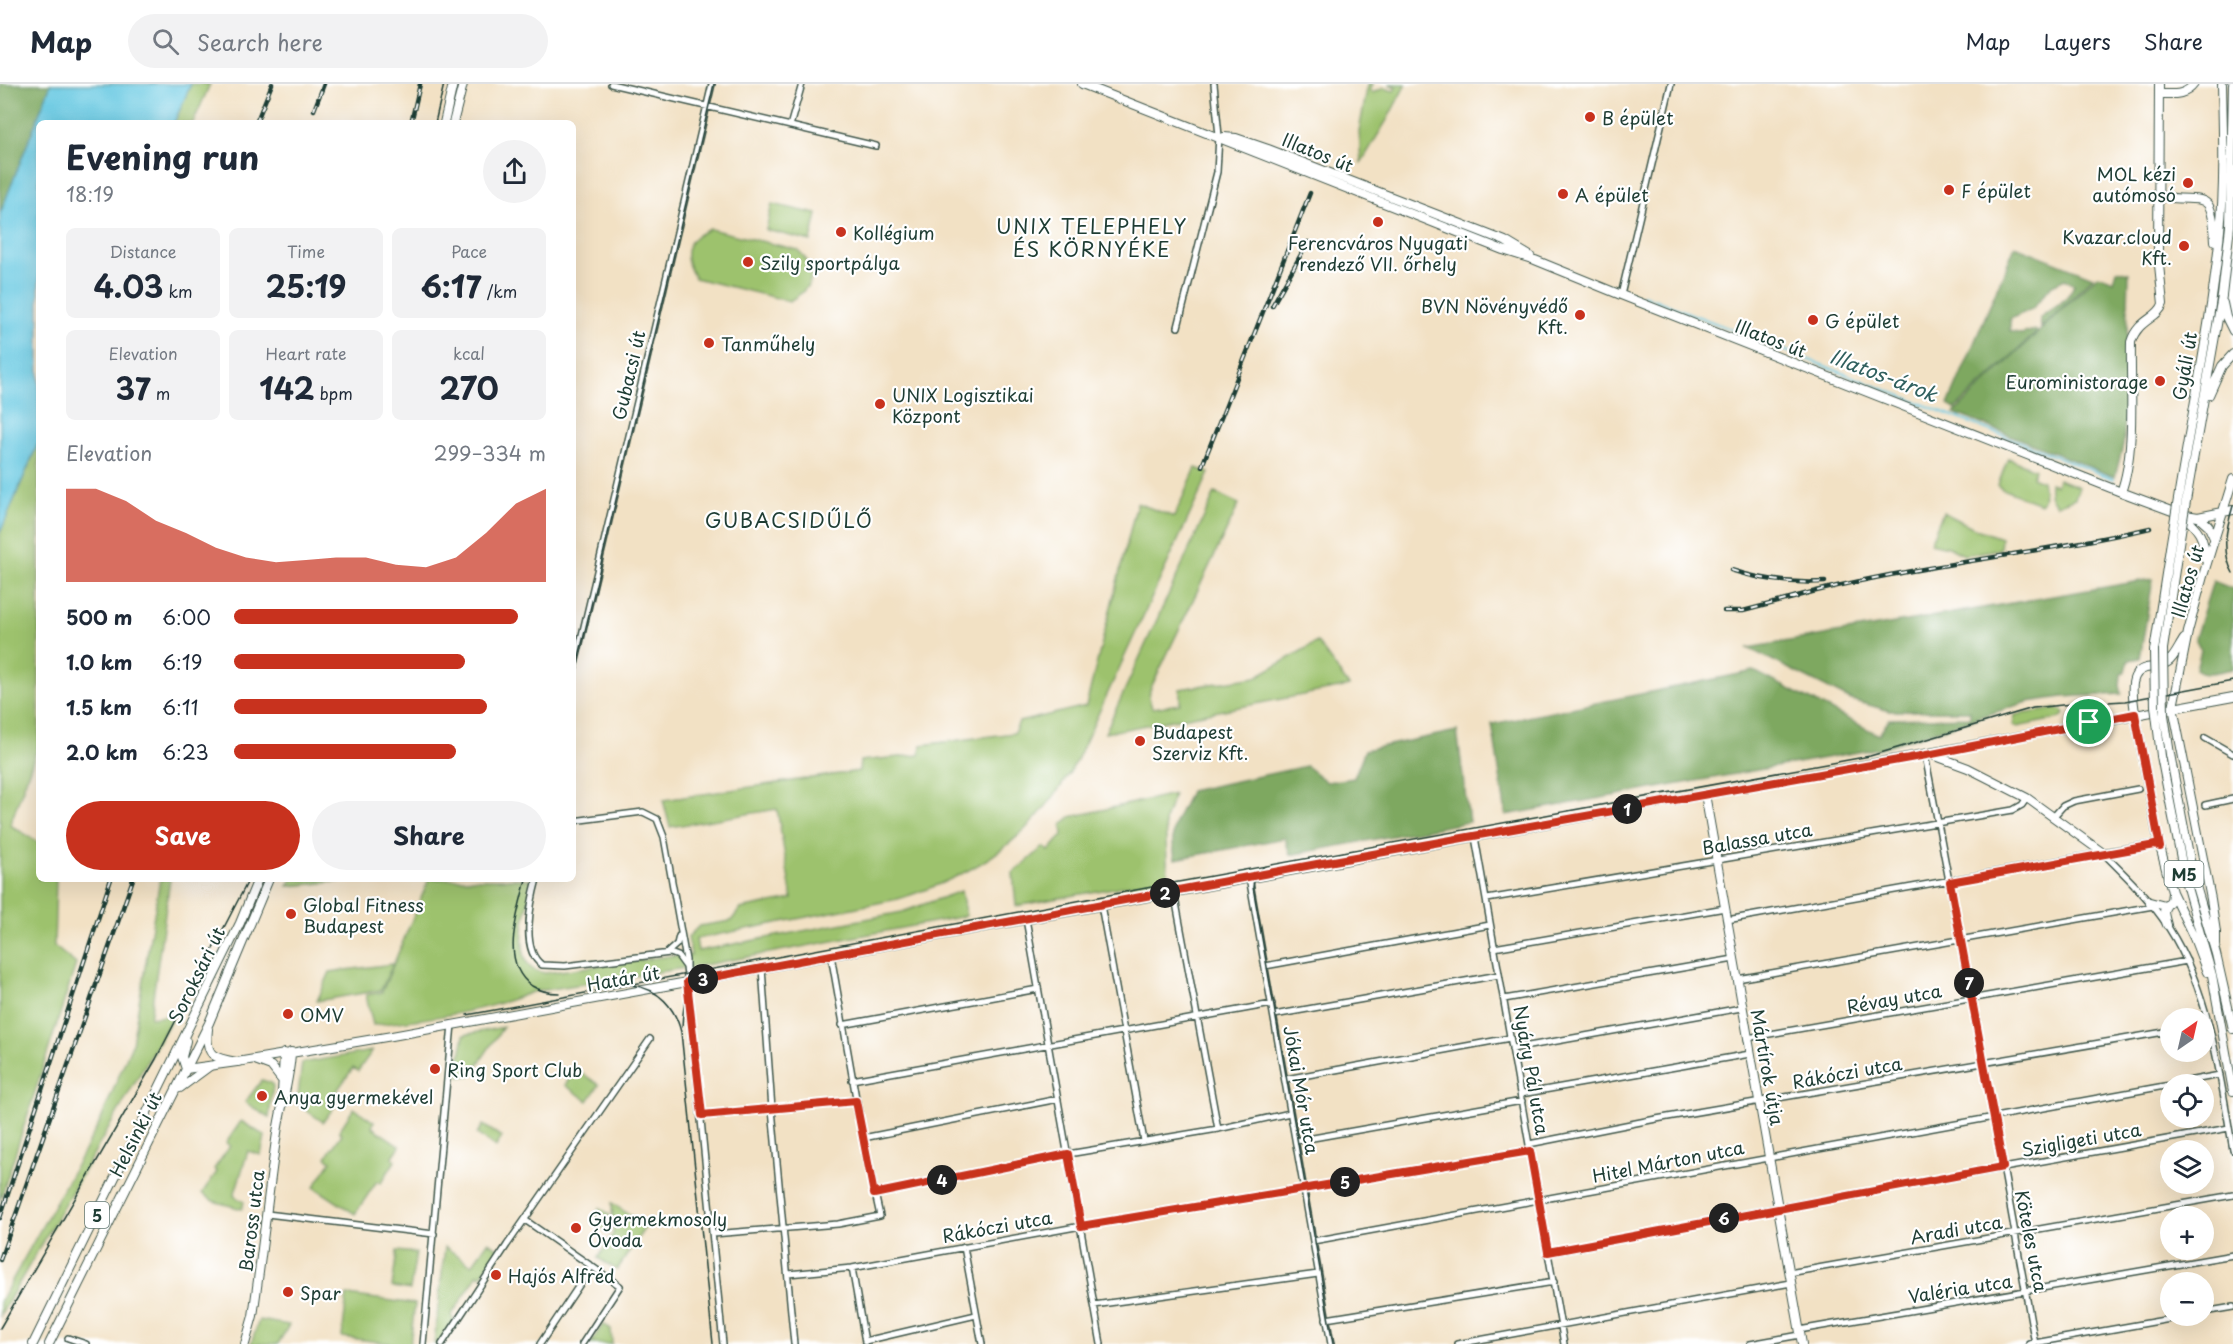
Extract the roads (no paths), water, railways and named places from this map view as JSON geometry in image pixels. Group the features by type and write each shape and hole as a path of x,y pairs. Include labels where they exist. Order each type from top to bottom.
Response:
{"main road":[{"path":"445,120 453,84"},
{"path":"454,120 463,84"},
{"path":"2159,94 2187,92 2194,84"},
{"name":"Gyáli út","path":"2215,989 2209,959 2186,884 2161,756 2155,706 2154,651 2183,494 2218,251 2223,189 2222,84"},
{"name":"Gyáli út","path":"2183,494 2203,409 2222,296 2230,226 2233,84"},
{"path":"2158,196 2200,199 2207,203 2212,212 2218,251"},
{"path":"2222,296 2226,317 2233,331"},
{"path":"2203,409 2219,372 2233,354"},
{"name":"Gyáli út","path":"2174,549 2163,649 2164,716 2193,876 2216,954"},
{"path":"2173,707 2211,899 2216,932 2216,954"},
{"path":"2135,714 2160,847 2172,892 2215,989"},
{"path":"2103,853 2155,845 2160,847"},
{"name":"Soroksári út","path":"161,1085 240,924 257,882"},
{"name":"Soroksári út","path":"186,1068 209,1023 268,882"},
{"path":"2167,925 2164,914 2165,906 2171,900 2172,892"},
{"path":"2151,904 2165,906"},
{"name":"M5","path":"2216,954 2233,1029"},
{"name":"M5","path":"2215,989 2233,1091"},
{"path":"209,1023 206,1044 210,1053 220,1059 237,1062"},
{"path":"161,1085 168,1078 186,1068 182,1057 190,1024"},
{"path":"171,1098 187,1081 210,1066"},
{"name":"Helsinki út","path":"49,1344 186,1068"},
{"name":"Helsinki út","path":"33,1344 161,1085"}],"street":[{"path":"611,84 876,146"},
{"name":"Gubacsi út","path":"576,660 711,84"},
{"path":"790,126 802,84"},
{"name":"Illatos út","path":"1082,84 2121,492 2180,514 2199,517 2223,511"},
{"path":"1178,327 1217,172 1219,136 1214,84"},
{"path":"1621,296 1671,84"},
{"path":"2121,492 2127,475 2131,342 2134,332 2161,309 2163,304 2158,272 2159,84"},
{"path":"2233,479 2223,511 2233,510"},
{"name":"Illatos út","path":"2173,707 2188,632 2223,511"},
{"path":"2180,514 2200,532 2205,545 2205,567"},
{"name":"Illatos út","path":"2199,517 2208,525 2214,538"},
{"name":"Illatos út","path":"2135,714 2134,676 2142,669 2160,667 2168,663 2188,632"},
{"name":"Határ út","path":"186,1068 237,1062 392,1036 2233,697"},
{"path":"2205,738 2233,754"},
{"path":"1960,748 1961,762 1968,768"},
{"path":"1929,754 1968,768 2026,798 2103,853 2151,904 2167,925 2187,961 2199,990 2203,1008"},
{"name":"Köteles utca","path":"1929,754 1939,822 2027,1292 2033,1344"},
{"path":"2054,816 2066,804 2074,801 2138,789"},
{"name":"Mártírok útja","path":"1705,794 1746,1038 1802,1344"},
{"name":"Balassa utca","path":"1487,899 2013,810 2022,805 2026,798"},
{"path":"2205,805 2233,800"},
{"path":"576,821 643,812 657,819 664,837 686,960 723,1344"},
{"name":"Nyáry Pál utca","path":"1475,837 1564,1344"},
{"path":"1727,920 2103,853"},
{"name":"Jókai Mór utca","path":"1249,877 1286,1078 1330,1344"},
{"path":"537,882 530,914 529,933 532,952 542,965 565,966 673,953 686,967"},
{"path":"1174,892 1218,1129"},
{"path":"1737,979 1961,941 2151,904"},
{"path":"1101,905 1144,1141"},
{"path":"1494,948 1725,908"},
{"path":"1026,919 1101,1344"},
{"path":"1265,966 1490,925"},
{"path":"663,954 672,950 677,944 680,929"},
{"path":"713,1234 838,1224 880,1216 852,1080 831,955"},
{"path":"1504,999 1734,958"},
{"name":"Révay utca","path":"1746,1038 2187,961"},
{"path":"762,968 772,1109 794,1344"},
{"path":"1274,1015 1499,975"},
{"path":"842,1025 1038,989"},
{"path":"852,1080 1272,1004"},
{"path":"1512,1049 1741,1008"},
{"path":"423,1344 452,1024"},
{"name":"Rákóczi utca","path":"788,1274 852,1268 1081,1226 1304,1189 1530,1148 1656,1119 2160,1033"},
{"path":"442,1344 507,1245 650,1038"},
{"path":"1286,1078 1510,1038"},
{"name":"Baross utca","path":"245,1344 254,1316 282,1101 281,1079 288,1052"},
{"name":"Baross utca","path":"282,1101 289,1081 288,1052"},
{"path":"1296,1141 1750,1054"},
{"path":"2214,1054 2233,1150"},
{"path":"251,1059 266,1062 281,1079"},
{"name":"Hitel Márton utca","path":"2214,1076 2220,1075"},
{"name":"Hitel Márton utca","path":"1313,1240 1540,1201 2160,1086"},
{"path":"863,1138 1058,1099"},
{"path":"702,1115 856,1101"},
{"path":"874,1194 1068,1154 1218,1129 1290,1113"},
{"name":"Szigligeti utca","path":"1548,1252 2003,1167 2229,1128"},
{"name":"Aradi utca","path":"1790,1273 2233,1195"},
{"path":"267,1214 434,1234"},
{"path":"525,1220 620,1286 582,1344"},
{"path":"964,1247 982,1344"},
{"name":"Valéria utca","path":"1750,1344 1800,1332 2233,1255"},
{"path":"540,1344 592,1266"},
{"path":"852,1268 865,1342 976,1315"},
{"path":"1094,1305 1318,1274"},
{"path":"1326,1319 1554,1282"},
{"path":"1457,1344 1791,1283"},
{"path":"2214,1310 2233,1307"},
{"path":"2033,1344 2160,1321"},
{"path":"68,1338 86,1344"}],"water":[{"path":"51,84 191,84 175,120 37,120"},
{"path":"36,122 36,448 0,533 0,214"}],"waterway":[{"name":"Illatos-árok","path":"1643,295 2114,479"}],"tram line":[{"path":"436,120 444,84"},
{"path":"576,669 714,84"},
{"path":"2233,506 2226,540 2227,556 2233,573"},
{"path":"467,1015 1870,756 2033,708 2125,701 2233,681"},
{"path":"1264,867 1255,876 1253,887 1333,1344"},
{"path":"0,1328 156,1059 247,882"},
{"path":"525,882 514,936 513,950 516,964 522,976 532,986 559,993"},
{"path":"682,1027 687,994 694,980 705,968"},
{"path":"632,985 658,995 675,1015 681,1032 713,1344"}],"railway":[{"path":"257,120 272,84"},
{"path":"314,110 324,84"},
{"path":"412,120 420,84"},
{"path":"1202,466 1310,193"},
{"path":"1272,306 1308,242"},
{"path":"1790,598 1879,577 2105,538 2150,528"},
{"path":"1731,570 1777,580 1825,582"},
{"path":"1724,611 1743,611 1797,597"},
{"path":"0,1218 110,882"},
{"path":"0,1260 132,882"}],"place":[{"name":"B épület","path":"1590,117"},
{"name":"MOL kézi autómosó","path":"2188,183"},
{"name":"F épület","path":"1949,190"},
{"name":"A épület","path":"1563,194"},
{"name":"Ferencváros Nyugati rendező VII. őrhely","path":"1378,222"},
{"name":"Kollégium","path":"841,232"},
{"name":"Kvazar.cloud Kft.","path":"2184,246"},
{"name":"Szily sportpálya","path":"748,262"},
{"name":"BVN Növényvédő Kft.","path":"1580,315"},
{"name":"G épület","path":"1813,320"},
{"name":"Tanműhely","path":"709,343"},
{"name":"Euroministorage","path":"2160,381"},
{"name":"UNIX Logisztikai Központ","path":"880,404"},
{"name":"Budapest Szerviz Kft.","path":"1140,741"},
{"name":"Global Fitness Budapest","path":"291,914"},
{"name":"OMV","path":"288,1014"},
{"name":"Ring Sport Club","path":"435,1069"},
{"name":"Anya gyermekével","path":"262,1096"},
{"name":"Gyermekmosoly Óvoda","path":"576,1228"},
{"name":"Hajós Alfréd","path":"496,1275"},
{"name":"Spar","path":"288,1292"}],"district":[{"name":"UNIX TELEPHELY ÉS KÖRNYÉKE","path":"1092,238"},
{"name":"GUBACSIDŰLŐ","path":"789,520"}]}
